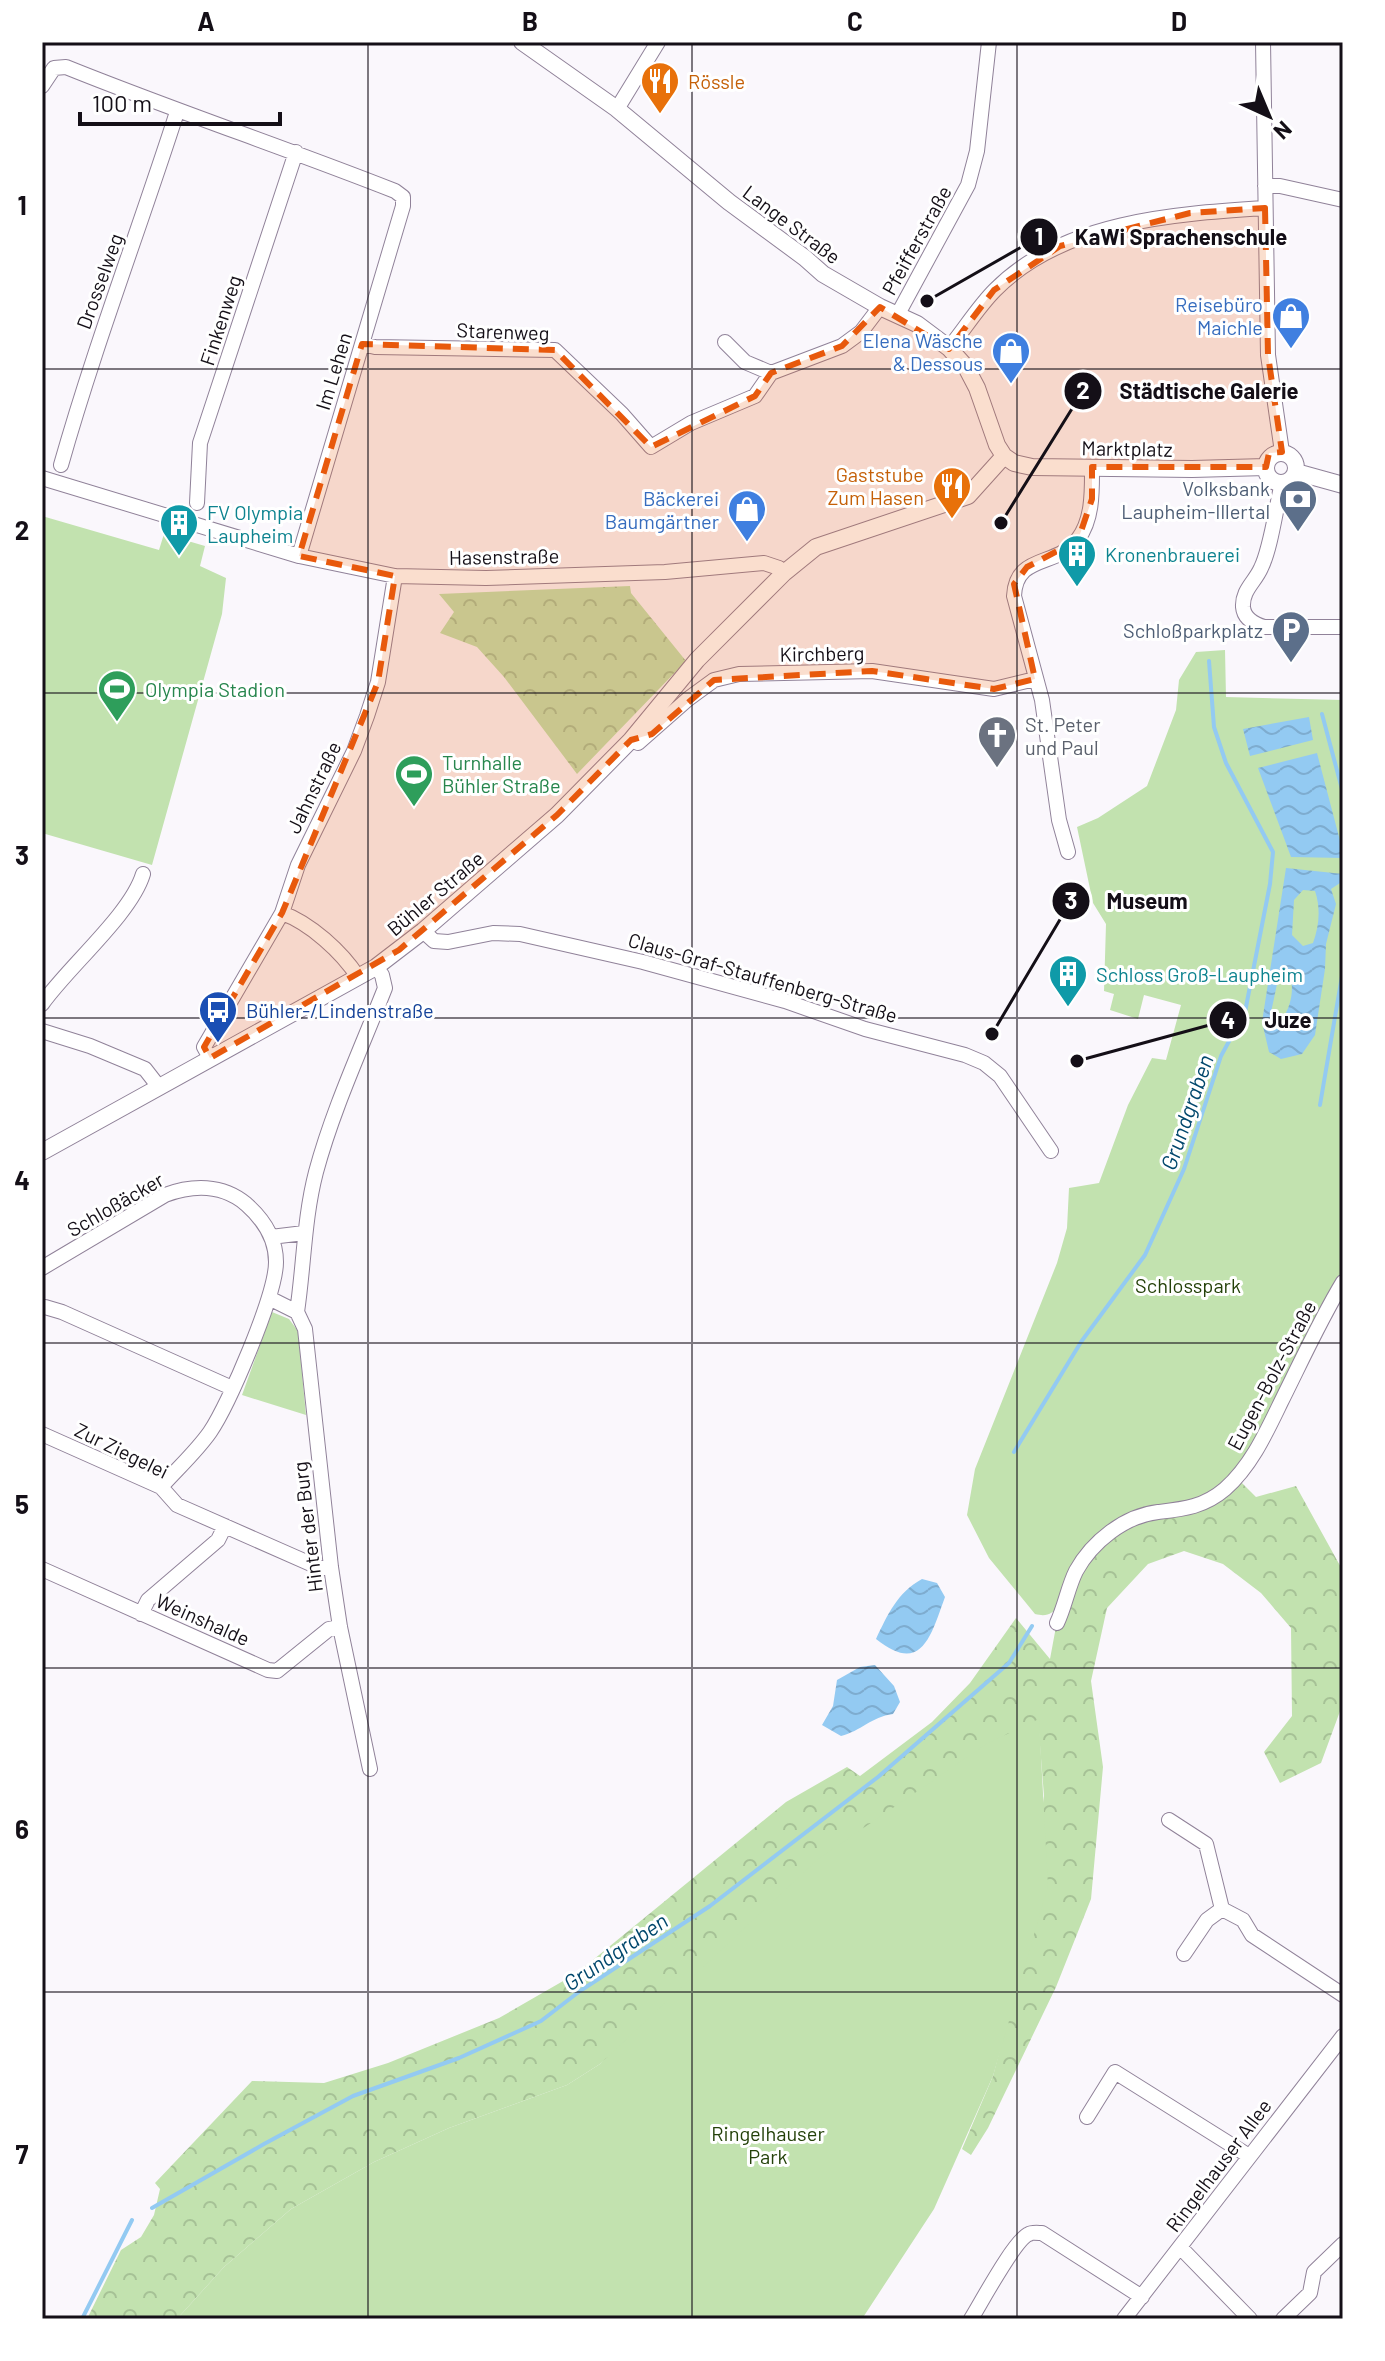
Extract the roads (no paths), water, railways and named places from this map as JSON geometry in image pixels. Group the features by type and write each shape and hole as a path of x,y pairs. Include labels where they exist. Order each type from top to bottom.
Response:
{"street":[{"name":"Lange Straße","path":"522,42 617,109 729,202 823,274 917,324 949,348 966,367 977,388 997,445 1004,456"},
{"path":"617,109 658,42"},
{"name":"Pfeifferstraße","path":"898,314 968,185 977,151 989,42"},
{"path":"1263,42 1268,355 1282,452"},
{"path":"42,86 54,68 66,67 177,112 296,152"},
{"name":"Drosselweg","path":"61,465 85,380 177,112"},
{"name":"Im Lehen","path":"296,152 395,191 403,197 403,206 299,556"},
{"name":"Finkenweg","path":"197,503 200,443 296,152"},
{"path":"1265,186 1280,186 1343,200"},
{"path":"949,348 994,290 1035,258 1060,246 1084,236 1190,213 1265,208"},
{"path":"725,342 745,362 771,373 842,346 861,332 880,307"},
{"name":"Starenweg","path":"362,344 375,347 555,350 622,414 651,447 691,423 755,396 771,373"},
{"path":"1282,452 1293,457 1296,472 1291,480 1282,483 1269,477 1266,467 1270,458 1282,452"},
{"path":"784,573 816,547 961,499 975,491 1004,456"},
{"name":"Marktplatz","path":"1004,456 1014,463 1032,467 1266,467"},
{"path":"1068,852 1059,820 1042,700 1014,596 1014,584 1027,567 1055,556 1078,540 1085,527 1092,499 1092,467"},
{"path":"1296,472 1343,485"},
{"name":"Hasenstraße","path":"42,478 299,556 395,576 486,578 665,572 764,563 784,573"},
{"path":"1282,483 1263,564 1246,591 1244,613 1255,625 1264,627 1343,627"},
{"name":"Bühler Straße","path":"42,1152 376,967 423,931 557,815 631,740 697,660 784,573"},
{"name":"Jahnstraße","path":"210,1058 204,1047 282,913 298,865 354,751 378,682 395,576"},
{"name":"Kirchberg","path":"631,740 638,743 652,734 688,699 714,680 739,674 872,671 994,689 1035,679"},
{"path":"42,1004 57,982 129,903 140,886 143,874"},
{"path":"282,913 297,918 348,961 358,977"},
{"name":"Claus-Graf-Stauffenberg-Straße","path":"423,931 434,941 448,942 493,933 536,937 643,962 785,1001 865,1029 965,1055 984,1063 1000,1076 1051,1151"},
{"path":"269,1298 297,1312 304,1233 315,1174 327,1134 385,988 376,967"},
{"path":"42,1031 90,1046 145,1069 159,1087"},
{"name":"Schloßäcker","path":"42,1268 165,1195 183,1188 202,1187 233,1196 255,1213 271,1237"},
{"path":"161,1487 208,1435 221,1414 269,1298 276,1263 271,1237 304,1233"},
{"name":"Eugen-Bolz-Straße","path":"1057,1623 1076,1572 1088,1553 1109,1533 1129,1521 1155,1512 1199,1506 1224,1490 1242,1472 1261,1442 1343,1282"},
{"path":"43,1306 232,1388"},
{"name":"Hinter der Burg","path":"297,1312 305,1329 340,1627 370,1769"},
{"name":"Zur Ziegelei","path":"42,1434 161,1487 177,1505 320,1568 331,1567"},
{"path":"141,1614 148,1600 218,1540 225,1526"},
{"name":"Weinshalde","path":"42,1569 268,1670 277,1671 329,1629 340,1627"},
{"path":"1169,1820 1206,1844 1222,1909 1243,1920 1252,1935 1343,1995"},
{"path":"1184,1954 1207,1920 1222,1909"},
{"name":"Ringelhauser Allee","path":"1124,2319 1343,2036"},
{"path":"1087,2117 1115,2072 1249,2156"},
{"path":"971,2319 1022,2238 1031,2233 1042,2233 1142,2297"},
{"path":"1283,2319 1310,2293 1314,2272 1343,2244"},
{"path":"1180,2247 1250,2319"}],"water":[{"path":"1309,717 1313,740 1250,756 1243,729"},
{"path":"1317,753 1343,858 1291,857 1258,768"},
{"path":"1286,868 1343,874 1343,881 1331,889 1336,904 1326,944 1315,1035 1302,1054 1281,1059 1269,1052 1262,1022","holes":["1303,890 1315,891 1319,911 1313,943 1303,946 1292,935 1294,900","1290,973 1292,995 1286,1014 1278,1026 1272,1028 1269,1022 1277,984 1284,974"]},
{"path":"922,1579 937,1583 945,1597 935,1625 922,1646 914,1652 892,1649 876,1639 900,1598"},
{"path":"875,1665 894,1686 900,1702 893,1714 841,1736 822,1725 833,1706 837,1680 860,1667"}],"waterway":[{"name":"Grundgraben","path":"1014,1452 1081,1342 1145,1255 1184,1169 1221,1056 1245,1012 1270,884 1273,852 1226,763 1214,727 1209,661"},
{"path":"1322,714 1343,793"},
{"path":"1320,1105 1343,970"},
{"name":"Grundgraben","path":"152,2208 353,2096 459,2058 541,2021 580,1991 710,1906 878,1777 1009,1663 1032,1626"},
{"name":"Grundgraben","path":"82,2319 132,2220"}],"place":[{"name":"Rössle","path":"660,115"},
{"name":"KaWi Sprachenschule","path":"927,301"},
{"name":"Reisebüro Maichle","path":"1291,350"},
{"name":"Elena Wäsche & Dessous","path":"1011,385"},
{"name":"Gaststube Zum Hasen","path":"952,520"},
{"name":"Städtische Galerie","path":"1001,523"},
{"name":"Volksbank Laupheim-Illertal","path":"1298,533"},
{"name":"Bäckerei Baumgärtner","path":"747,543"},
{"name":"FV Olympia Laupheim","path":"179,557"},
{"name":"Kronenbrauerei","path":"1077,588"},
{"name":"Schloßparkplatz","path":"1291,664"},
{"name":"Olympia Stadion","path":"117,723"},
{"name":"St. Peter und Paul","path":"997,769"},
{"name":"Turnhalle Bühler Straße","path":"414,808"},
{"name":"Schloss Groß-Laupheim","path":"1068,1008"},
{"name":"Museum","path":"992,1034"},
{"name":"Bühler-/Lindenstraße","path":"218,1044"},
{"name":"Juze","path":"1077,1061"}],"park label":[{"name":"Schlosspark","path":"1188,1285"},
{"name":"Ringelhauser Park","path":"768,2144"}]}
